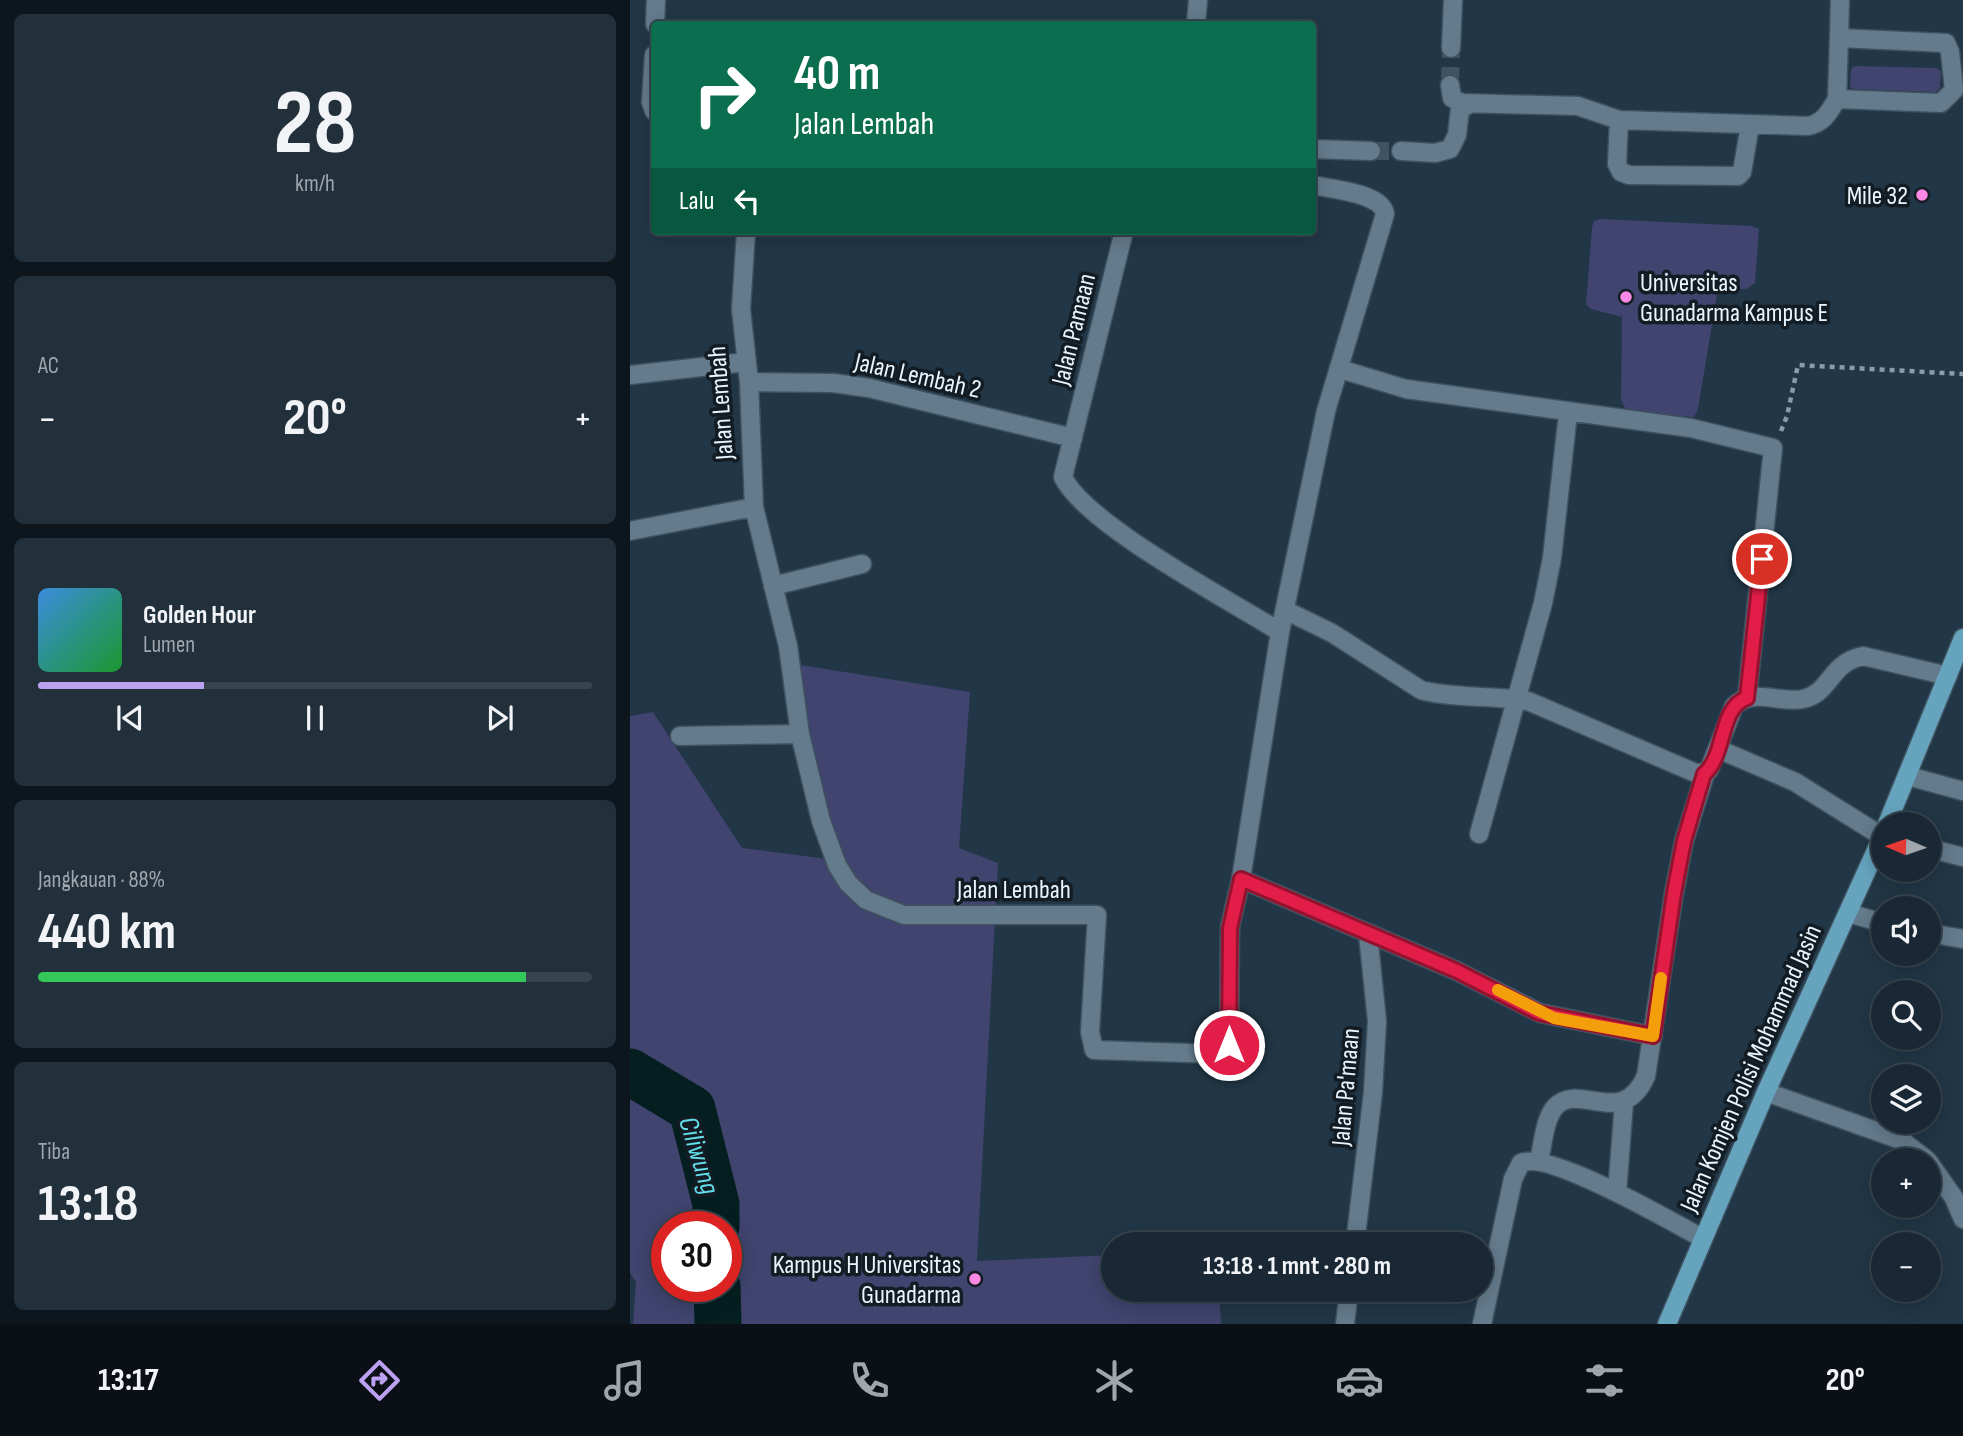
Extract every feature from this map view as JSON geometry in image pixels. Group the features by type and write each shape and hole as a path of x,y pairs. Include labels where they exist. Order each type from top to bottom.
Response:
{"main road":[{"name":"Jalan Komjen Polisi Mohammad Jasin","path":"1893,812 1963,638"},
{"name":"Jalan Komjen Polisi Mohammad Jasin","path":"1667,1324 1766,1092 1871,862"}],"street":[{"path":"656,0 656,21"},
{"path":"1196,21 1198,0"},
{"path":"1451,48 1453,0"},
{"path":"1450,85 1452,98 1470,104 1578,106 1619,120 1818,125 1837,99 1840,0"},
{"path":"1837,99 1937,103 1943,102 1958,90 1946,43 1839,38"},
{"path":"1402,151 1435,153 1450,149 1457,135 1460,108 1470,104"},
{"path":"1619,120 1617,164 1621,172 1629,175 1738,176 1742,172 1749,131 1755,125"},
{"path":"1316,149 1371,151"},
{"path":"1316,186 1375,198 1385,209 1312,467 1280,632 1241,879 1457,971 1539,1013 1653,1036"},
{"name":"Jalan Lembah","path":"746,235 741,309 749,382 754,507 788,646 800,734 830,850 848,883 866,900 904,915 1097,915 1090,1032 1094,1049 1220,1054 1229,1045 1230,928 1241,879"},
{"name":"Jalan Pamaan","path":"1123,235 1063,477 1082,503 1104,522 1280,632"},
{"path":"630,375 745,362"},
{"path":"1340,369 1406,389 1691,428 1773,448 1747,698"},
{"name":"Jalan Lembah 2","path":"749,382 833,383 869,388 1073,439"},
{"path":"1479,834 1517,699 1552,558 1568,413"},
{"path":"630,531 754,507"},
{"path":"773,586 862,564"},
{"path":"1285,610 1332,633 1421,690 1435,694 1497,695 1549,708 1691,773 1704,774"},
{"path":"1539,1161 1549,1116 1556,1106 1564,1101 1625,1101 1640,1089 1653,1036 1684,841 1704,774 1718,748 1734,706 1747,698 1805,699 1818,692 1837,667 1849,659 1863,656 1948,676"},
{"path":"680,736 800,734"},
{"path":"1718,748 1795,782 1871,826"},
{"path":"1908,776 1963,791"},
{"path":"1941,851 1963,857"},
{"path":"1849,912 1871,919"},
{"name":"Jalan Pa'maan","path":"1356,1232 1373,1092 1377,1021 1368,934"},
{"path":"1941,935 1963,939"},
{"path":"1766,1092 1884,1133 1912,1148"},
{"path":"1617,1193 1625,1101"},
{"path":"1482,1324 1513,1179 1521,1163 1528,1159 1617,1193 1702,1238"},
{"path":"1941,1180 1954,1198 1963,1219"},
{"path":"1345,1324 1348,1302"}],"path":[{"path":"1773,448 1787,416 1798,365 1963,374"}],"shaded area":[{"path":"1854,66 1937,68 1941,72 1940,87 1936,92 1853,89 1850,86 1851,69"},
{"path":"1600,219 1752,226 1759,229 1755,283 1746,289 1721,288 1717,295 1698,409 1694,417 1632,412 1625,408 1621,400 1622,317 1591,309 1586,304 1592,227 1594,221"},
{"path":"788,663 970,692 959,848 998,863 977,1261 1101,1256 1101,1302 1220,1302 1221,1324 633,1324 636,1282 630,1273 630,716 653,712 742,848 828,859"}],"waterway":[{"name":"Ciliwung","path":"630,1072 692,1109 716,1211"},
{"name":"Ciliwung","path":"717,1302 718,1324"}],"tunnel":[{"path":"1450,85 1451,48"},
{"path":"1371,151 1401,151"}],"slow traffic":[{"path":"1498,990 1539,1013 1554,1018 1653,1036 1661,978"}],"place":[{"name":"Mile 32","path":"1922,195"},
{"name":"Universitas Gunadarma Kampus E","path":"1626,297"},
{"name":"Kampus H Universitas Gunadarma","path":"975,1279"}],"route":[{"path":"1229,1045 1230,928 1241,879 1493,987 1539,1013 1653,1036 1670,912 1684,841 1704,774 1712,765 1734,706 1747,698 1762,559"}]}
